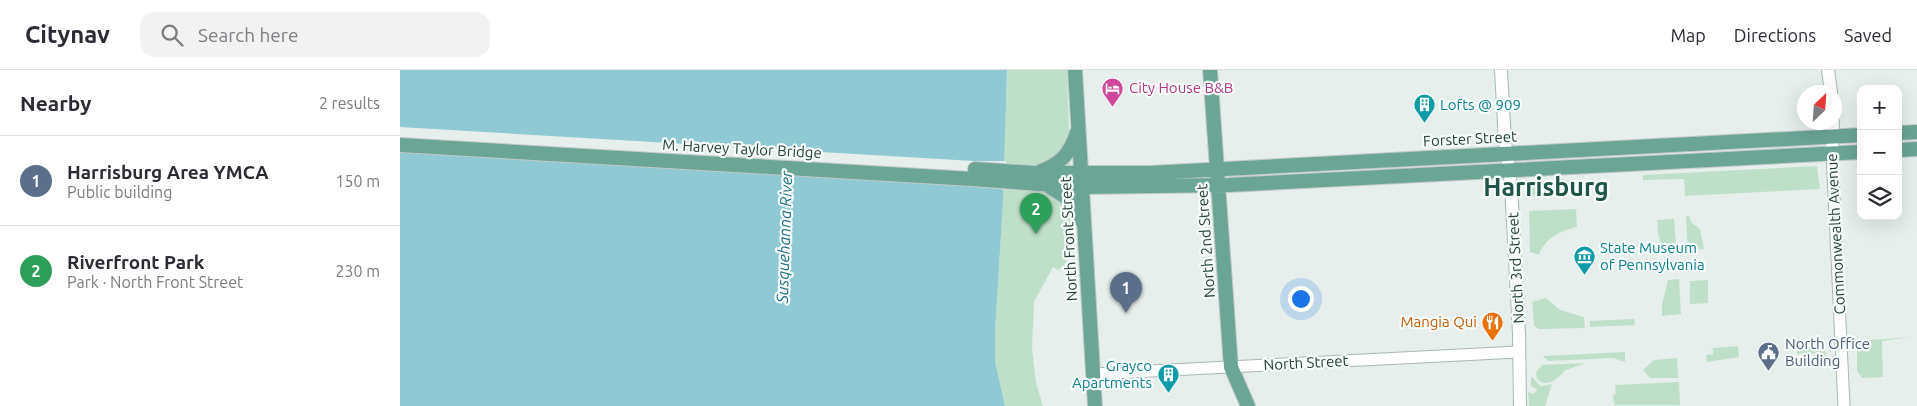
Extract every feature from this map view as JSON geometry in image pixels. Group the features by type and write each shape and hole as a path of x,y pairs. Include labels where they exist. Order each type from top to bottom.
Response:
{"main road":[{"name":"North Front Street","path":"1075,70 1080,127 1095,406"},
{"name":"North 2nd Street","path":"1210,70 1231,367 1248,406"},
{"name":"North 3rd Street","path":"1501,70 1519,334 1520,406"},
{"path":"1828,70 1830,85"},
{"path":"1080,127 1070,150 1061,161 1037,178 1067,197 1084,225"},
{"name":"Forster Street","path":"1082,180 1217,168 1507,153 1833,130 1857,134"},
{"name":"Commonwealth Avenue","path":"1832,153 1833,130"},
{"path":"1902,133 1917,132"},
{"name":"M. Harvey Taylor Bridge","path":"400,135 1018,177"},
{"name":"M. Harvey Taylor Bridge","path":"400,145 1082,180"},
{"path":"1902,150 1917,149"},
{"path":"1082,180 1218,185 1857,152"}],"street":[{"name":"Commonwealth Avenue","path":"1832,153 1844,406"},
{"name":"North Street","path":"1093,374 1518,352"}],"green space":[{"path":"1007,70 1067,70 1073,250 1064,265 1058,270 1053,267 1034,302 1032,348 1036,383 1043,406 1005,406 995,361"},
{"path":"1817,166 1820,189 1685,196 1684,179 1643,180 1643,175"},
{"path":"1575,180 1576,194 1528,196 1527,188 1531,183"},
{"path":"1576,209 1577,227 1554,236 1545,244 1539,255 1530,252 1529,211"},
{"path":"1686,216 1689,216 1692,223 1700,229 1704,249 1688,250"},
{"path":"1674,219 1677,253 1664,254 1658,233 1657,220"},
{"path":"1679,279 1681,314 1662,316 1662,305 1668,280"},
{"path":"1708,280 1708,303 1690,304 1690,281"},
{"path":"1546,298 1560,310 1584,317 1585,328 1539,329 1534,326 1532,302"},
{"path":"1634,319 1635,325 1590,327 1590,321"},
{"path":"1912,337 1882,341 1883,377 1862,378 1857,371 1857,341"},
{"path":"1822,342 1825,345 1826,366 1822,364 1821,353 1797,354 1797,343"},
{"path":"1738,346 1739,357 1707,362 1706,355 1713,354 1713,350 1710,350"},
{"path":"1625,352 1625,362 1613,358 1548,361 1543,356"},
{"path":"1677,358 1678,378 1650,378 1643,370 1654,360"},
{"path":"1585,363 1564,371 1551,382 1544,383 1537,379 1536,372 1542,365"},
{"path":"1531,376 1541,386 1552,384 1545,406 1529,406 1528,392 1534,394 1537,389 1531,386"},
{"path":"1679,382 1680,405 1614,405 1615,385"}],"water":[{"name":"Susquehanna River","path":"400,70 1007,70 1003,202 995,332 995,361 1005,406 400,406"}],"pier":[{"path":"400,127 974,161 1006,161 1006,190 975,186 400,152"}],"place":[{"name":"City House B&B","path":"1113,107"},
{"name":"Lofts @ 909","path":"1424,124"},
{"name":"Riverfront Park","path":"1036,234"},
{"name":"State Museum of Pennsylvania","path":"1584,276"},
{"name":"Harrisburg Area YMCA","path":"1126,313"},
{"name":"Mangia Qui","path":"1493,341"},
{"name":"North Office Building","path":"1769,372"},
{"name":"Grayco Apartments","path":"1168,394"}],"district":[{"name":"Harrisburg","path":"1546,187"}]}
